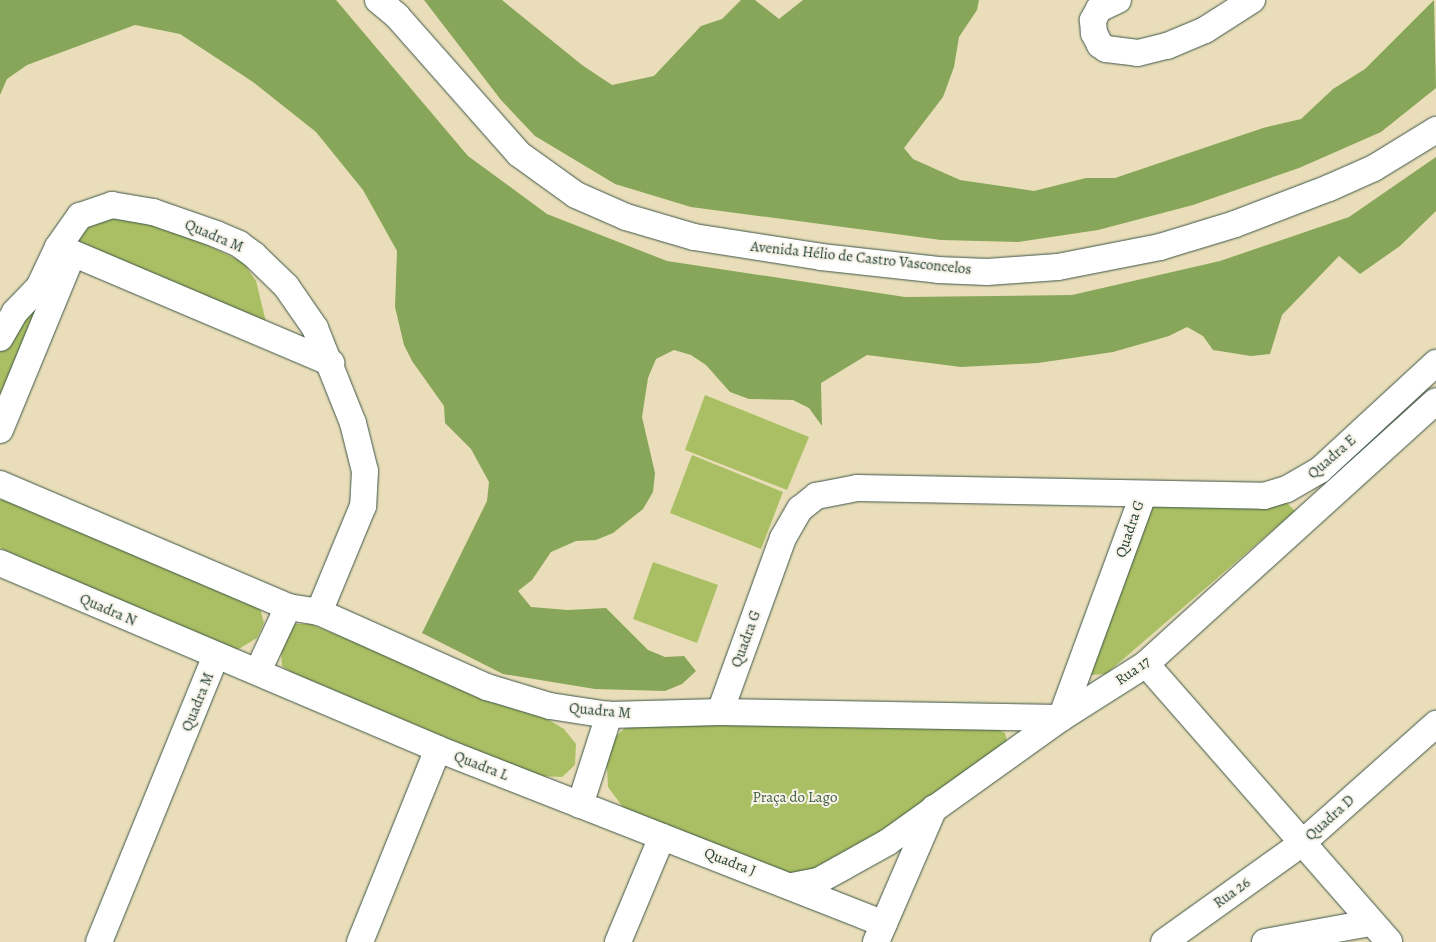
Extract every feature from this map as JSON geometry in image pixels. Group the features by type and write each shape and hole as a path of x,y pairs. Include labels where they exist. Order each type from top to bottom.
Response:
{"street":[{"name":"Avenida Hélio de Castro Vasconcelos","path":"378,0 397,16 519,154 576,195 626,217 694,237 822,257 938,270 986,272 1058,267 1160,247 1235,224 1329,188 1374,168 1436,130"},
{"path":"1118,0 1099,10 1093,20 1094,33 1100,45 1106,49 1138,53 1205,30 1252,0"},
{"name":"Quadra M","path":"0,430 65,251 80,216 112,205 153,212 239,244 286,286 315,328 331,363 353,423 365,480 363,506 319,612"},
{"path":"65,251 331,363"},
{"name":"Quadra M","path":"0,338 14,312 39,287 65,251"},
{"name":"Quadra E","path":"1143,495 1264,496 1287,489 1320,470 1433,371"},
{"name":"Rua 17","path":"792,886 818,881 888,842 934,807 1061,718 1146,664 1436,401"},
{"name":"Quadra M","path":"0,484 288,607 319,612 487,687 550,706 609,715 720,712"},
{"name":"Quadra G","path":"720,712 783,538 800,509 816,496 857,488 1143,495 1061,718"},
{"name":"Quadra N","path":"0,563 216,656"},
{"path":"258,671 288,607"},
{"name":"Quadra M","path":"99,942 216,656 258,671 438,750"},
{"path":"1146,664 1301,844"},
{"path":"720,712 1061,718"},
{"path":"580,805 609,715"},
{"name":"Quadra D","path":"1389,942 1301,844 1436,724"},
{"name":"Quadra L","path":"360,942 438,750 662,837"},
{"path":"880,933 934,807"},
{"path":"618,942 662,837"},
{"name":"Quadra J","path":"662,837 792,886 880,933"},
{"name":"Rua 26","path":"1164,942 1301,844"},
{"path":"1265,942 1370,923"}],"green space":[{"path":"0,0 336,0 468,156 547,214 667,261 905,297 1072,295 1220,261 1349,217 1436,157 1436,211 1400,246 1360,274 1339,256 1282,315 1270,354 1251,356 1213,350 1203,336 1187,327 1169,336 1113,352 1038,363 961,367 867,355 821,383 822,426 809,408 793,400 749,399 730,392 706,365 691,355 674,350 656,359 648,378 642,417 655,473 653,492 643,509 613,533 596,540 576,541 551,552 532,580 518,591 531,607 568,610 606,608 648,650 665,657 684,656 696,671 682,684 665,691 595,689 503,674 422,633 487,501 489,482 471,449 445,423 444,406 412,361 404,345 395,307 397,251 363,190 316,132 253,82 180,34 135,25 27,65 7,79 0,95"},
{"path":"424,0 502,0 582,65 612,85 654,76 701,26 722,19 741,0 755,0 779,19 803,0 979,0 977,10 959,37 954,67 943,97 904,148 913,159 960,180 1034,191 1086,178 1115,178 1263,128 1301,119 1333,89 1365,69 1434,0 1436,88 1381,132 1299,168 1193,205 1098,230 1018,242 941,240 691,207 615,184 535,136 501,100"},
{"path":"118,214 159,223 243,262 256,281 268,330 71,243 76,232"},
{"path":"22,310 36,310 0,414 0,347"},
{"path":"705,395 809,437 787,490 685,450"},
{"path":"692,455 783,492 761,549 670,513"},
{"path":"11,499 260,608 264,623 257,638 237,650 226,647 0,548 0,500"},
{"path":"1287,503 1295,511 1106,674 1091,675 1089,662 1154,504"},
{"path":"653,562 718,585 697,643 633,619"},
{"path":"295,624 310,624 549,720 564,729 576,744 575,765 562,777 537,776 293,673 282,666 281,650 284,634"},
{"name":"Praça do Lago","path":"631,722 993,727 1005,733 1007,741 872,840 797,878 628,814 608,787 606,746"}]}
